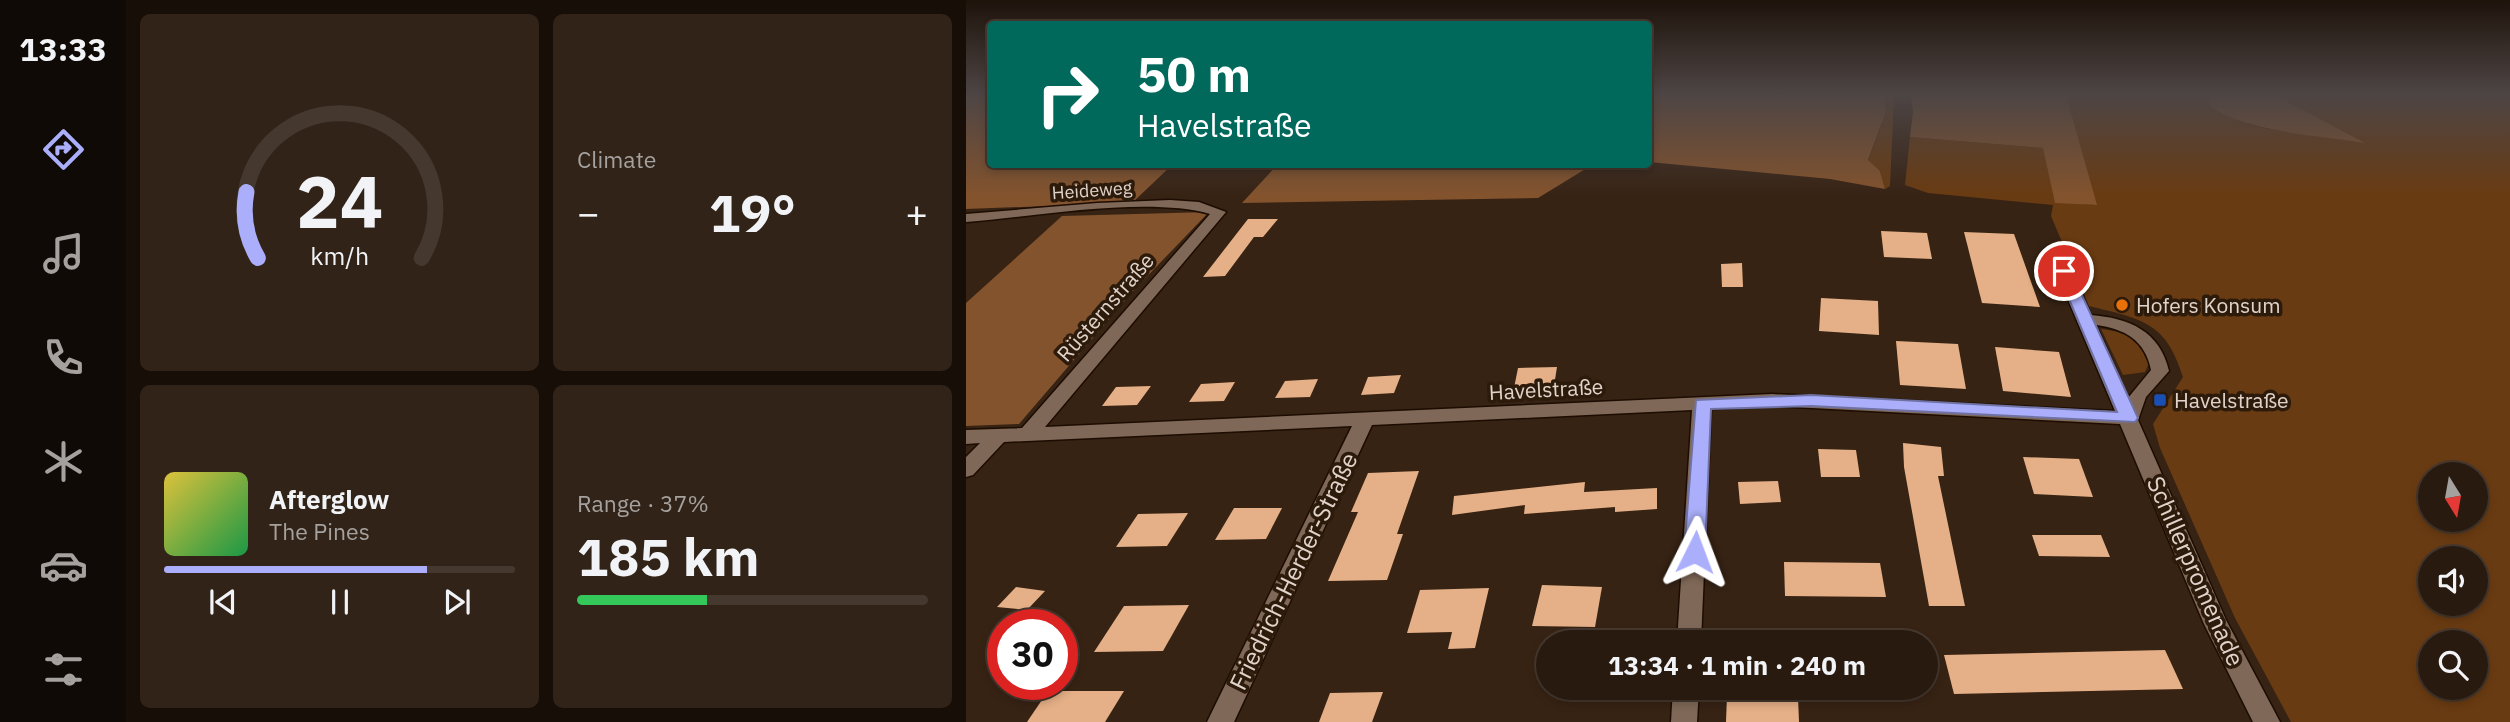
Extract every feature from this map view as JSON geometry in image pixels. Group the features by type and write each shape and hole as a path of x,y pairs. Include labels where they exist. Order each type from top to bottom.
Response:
{"street":[{"name":"Heideweg","path":"966,218 1163,204 1208,206 1219,212"},
{"name":"Rüsternstraße","path":"1028,434 1219,212"},
{"name":"Schillerpromenade","path":"2064,271 2216,624 2267,722"},
{"path":"2081,312 2135,330 2146,337 2155,351 2160,371 2138,395 2129,418"},
{"name":"Havelstraße","path":"966,437 1811,400 2129,418"},
{"path":"1690,630 1702,404"},
{"name":"Friedrich-Herder-Straße","path":"1220,722 1366,419"},
{"path":"966,470 998,436"},
{"path":"1684,722 1685,700"}],"shaded area":[{"path":"966,129 987,129 987,168 1169,168 1132,203 966,209"},
{"path":"1652,129 1880,129 1868,160 1880,171 1885,189 1830,179 1652,162"},
{"path":"1880,129 1893,129 1890,186 1885,189 1880,171 1868,161"},
{"path":"1911,129 2075,129 2097,205 2055,203 2043,148 1910,137"},
{"path":"2075,129 2266,129 2362,142 2337,129 2510,129 2510,722 2291,722 2235,618 2160,448 2153,424 2183,377 2168,344 2159,333 2137,319 2089,306 2051,216 2053,205 1928,193 1905,185 1910,137 2044,148 2055,202 2096,205"},
{"path":"2270,129 2338,129 2365,143"},
{"path":"1274,168 1587,168 1538,198 1242,203"},
{"path":"1209,212 1133,291 1019,424 966,426 966,303 1062,216"},
{"path":"2101,329 2131,337 2150,361 2145,372 2123,375"}],"building":[{"path":"1248,219 1278,219 1263,237 1254,237 1225,276 1203,277"},
{"path":"1881,231 1927,233 1932,259 1884,257"},
{"path":"1964,232 2014,234 2040,307 1982,303"},
{"path":"1742,263 1743,287 1722,287 1721,264"},
{"path":"1821,298 1878,301 1879,335 1819,331"},
{"path":"1896,341 1958,344 1966,389 1900,385"},
{"path":"1995,347 2059,352 2071,397 2003,391"},
{"path":"1557,367 1554,386 1514,388 1518,368"},
{"path":"1401,375 1394,393 1361,395 1368,377"},
{"path":"1318,379 1310,397 1275,398 1285,381"},
{"path":"1235,382 1224,401 1189,402 1201,384"},
{"path":"1151,386 1137,405 1102,406 1116,387"},
{"path":"1903,443 1941,447 1944,476 1938,476 1965,606 1929,606 1904,467"},
{"path":"1818,449 1856,450 1860,477 1821,477"},
{"path":"2023,457 2079,459 2093,497 2034,494"},
{"path":"1419,471 1397,534 1403,534 1387,580 1328,581 1358,512 1351,512 1368,473"},
{"path":"1778,481 1781,502 1740,504 1738,482"},
{"path":"1585,482 1584,492 1657,488 1657,509 1615,512 1615,507 1524,514 1525,505 1452,515 1454,496"},
{"path":"1234,508 1282,508 1266,539 1215,540"},
{"path":"1188,513 1167,546 1116,547 1138,514"},
{"path":"2032,535 2101,535 2110,557 2039,556"},
{"path":"1784,562 1880,563 1886,597 1785,596"},
{"path":"1542,585 1602,587 1595,627 1532,626"},
{"path":"1016,587 1045,591 1028,609 997,607"},
{"path":"1489,588 1475,648 1448,649 1452,632 1407,633 1420,590"},
{"path":"1189,605 1163,651 1094,652 1124,606"},
{"path":"2165,650 2183,689 1954,694 1944,655"},
{"path":"1078,691 1124,691 1105,722 1027,722 1042,700 1078,700"},
{"path":"1383,692 1372,722 1319,722 1330,693"},
{"path":"1727,700 1798,700 1799,722 1726,722"}],"place":[{"name":"Hofers Konsum","path":"2122,305"},
{"name":"Havelstraße","path":"2160,400"}],"route":[{"path":"1695,552 1702,404 1811,400 2129,418 2064,271"}]}
